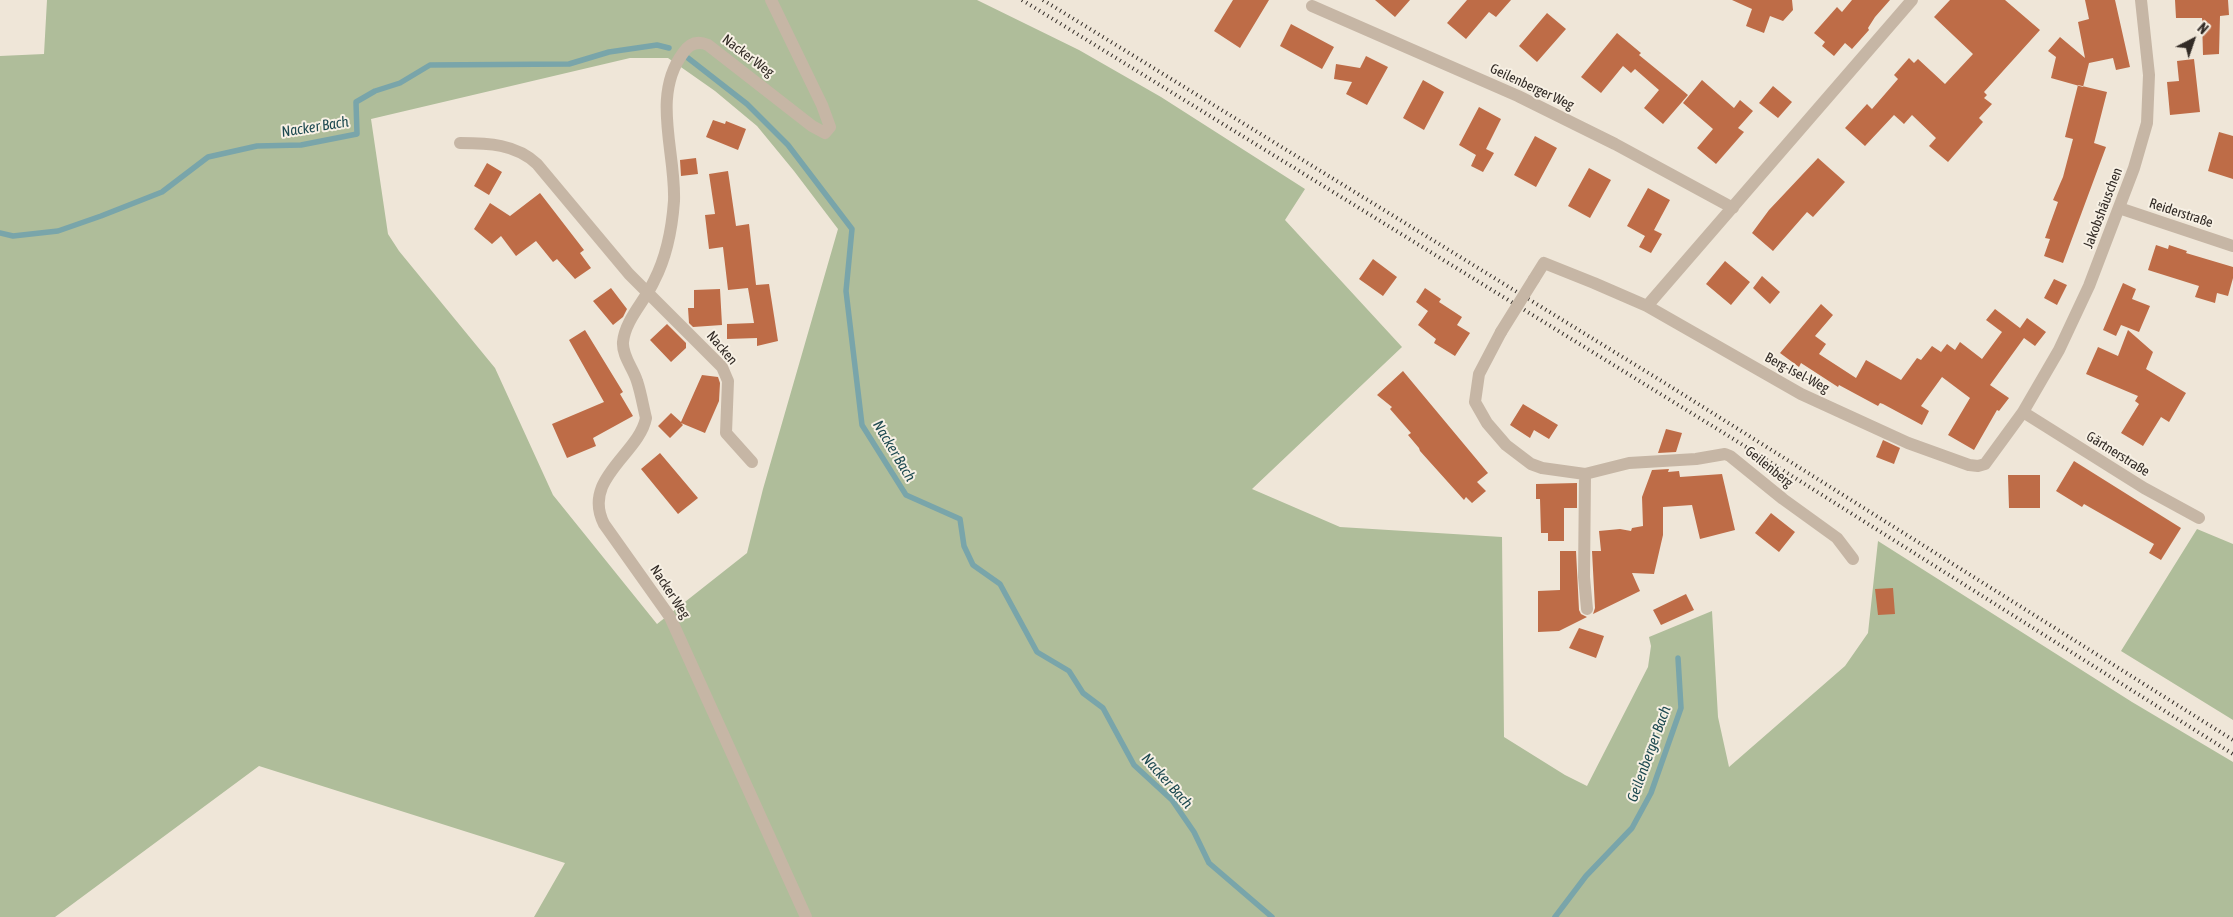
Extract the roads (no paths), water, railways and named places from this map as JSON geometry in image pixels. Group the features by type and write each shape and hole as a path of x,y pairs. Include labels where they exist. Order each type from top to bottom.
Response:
{"street":[{"name":"Nacker Weg","path":"771,0 822,105 830,127 825,133 812,126 712,47 698,43 687,46 677,60 667,92 674,200 670,236 666,252 648,292 629,325 623,344 626,356 637,380 646,422 606,479 599,500 600,517 670,617 806,917"},
{"path":"1647,306 1912,0"},
{"name":"Jakobshäuschen","path":"2023,412 2076,317 2134,168 2147,123 2149,75 2141,0"},
{"name":"Geilenberger Weg","path":"1312,6 1518,96 1615,144 1733,208"},
{"path":"460,143 496,145 511,149 531,159 625,269 648,292"},
{"name":"Reiderstraße","path":"2119,208 2233,246"},
{"name":"Berg-Isel-Weg","path":"1544,263 1647,306 1801,394 1908,443 1969,465 1978,466 1985,464 2023,412"},
{"name":"Geilenberg","path":"1544,263 1501,332 1479,374 1475,402 1487,423 1506,445 1531,464 1542,468 1585,474 1630,463 1696,459 1725,454 1837,538 1853,559"},
{"name":"Nacken","path":"648,292 725,371 728,387 726,433 752,462"},
{"name":"Gärtnerstraße","path":"2023,412 2144,488 2199,518"},
{"path":"1585,474 1584,577 1587,609"}],"waterway":[{"name":"Nacker Bach","path":"0,233 13,236 58,231 101,216 162,192 208,157 257,146 301,145 357,134 356,102 375,91 400,83 430,65 569,64 609,52 657,45 669,48"},
{"name":"Nacker Bach","path":"688,58 747,104 788,145 852,229 846,291 862,425 906,495 960,519 964,546 973,565 1000,584 1037,652 1069,671 1083,693 1103,708 1134,765 1172,800 1194,832 1209,863 1272,917"},
{"name":"Geilenberger Bach","path":"1555,917 1586,876 1632,828 1651,793 1681,708 1678,658"}],"railway":[{"path":"1022,0 1727,435 2233,754"},
{"path":"1043,0 1668,385 2233,740"}]}
